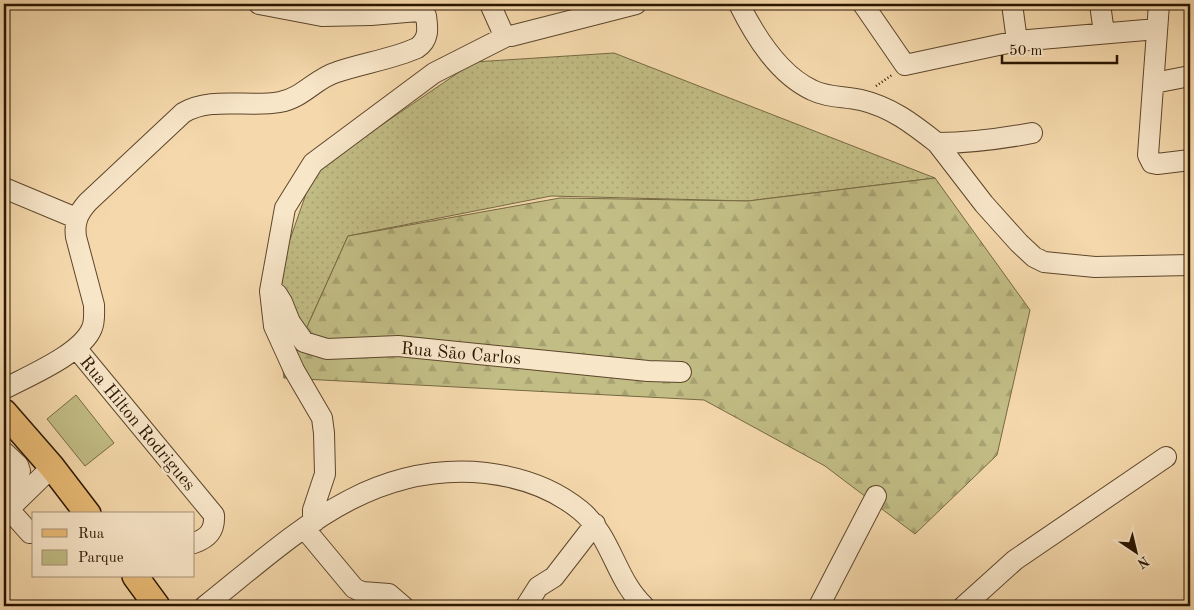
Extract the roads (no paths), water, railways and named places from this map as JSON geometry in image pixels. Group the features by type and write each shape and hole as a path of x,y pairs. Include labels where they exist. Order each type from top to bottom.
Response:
{"main road":[{"path":"4,412 86,512"},
{"path":"136,578 150,604"}],"street":[{"path":"4,388 65,356 85,339 92,329 94,306 76,237 76,218 88,202 183,113 191,108 205,105 281,102 301,94 336,72 418,48 423,44 428,31 426,16 418,11 371,15 322,16 259,4"},
{"path":"490,4 500,29 514,35"},
{"path":"309,525 325,474 322,418 294,370 274,326 270,291 285,208 313,163 434,73 514,35 636,4"},
{"path":"739,4 748,24 761,43 778,64 795,80 812,90 830,96 858,99 880,105 898,114 937,143 984,204 1034,257 1044,262 1095,267 1190,265"},
{"path":"863,4 905,65 1017,41 1157,29"},
{"path":"1012,4 1017,41"},
{"path":"1100,4 1104,33"},
{"path":"1159,4 1148,155 1152,163 1157,164 1190,160"},
{"path":"1154,83 1190,76"},
{"path":"937,143 967,143 1032,133"},
{"path":"4,188 76,218"},
{"name":"Rua São Carlos","path":"270,291 277,294 290,322 304,342 327,349 398,346 638,370 681,372"},
{"name":"Rua Hilton Rodrigues","path":"76,348 214,515 211,532 205,539 195,543"},
{"path":"4,452 18,465 20,471 14,481 9,506 30,533 32,532"},
{"path":"964,606 1015,560 1166,457"},
{"path":"206,606 309,525 368,490 424,473 477,472 528,481 568,500 595,524 628,586 644,606"},
{"path":"9,506 56,473"},
{"path":"819,606 876,496"},
{"path":"526,606 538,587 554,577 595,524"},
{"path":"309,525 354,588 362,592 383,592 389,594 403,606"}]}
